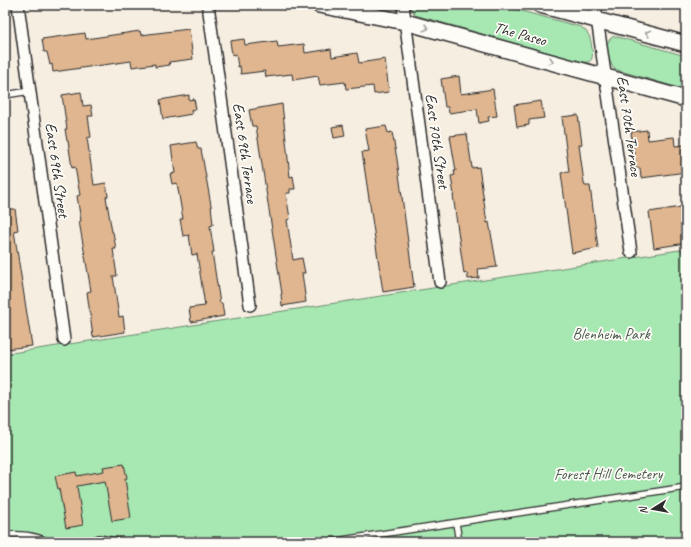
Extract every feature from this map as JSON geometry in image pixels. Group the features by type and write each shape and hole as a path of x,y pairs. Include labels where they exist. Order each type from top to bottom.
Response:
{"main road":[{"name":"The Paseo","path":"319,5 405,22 686,99"},
{"name":"The Paseo","path":"540,5 596,12 686,44"}],"street":[{"name":"East 69th Street","path":"18,5 64,340"},
{"name":"East 69th Terrace","path":"208,5 250,305"},
{"name":"East 70th Street","path":"403,5 440,282"},
{"name":"East 70th Terrace","path":"596,12 631,252"}],"lane":[{"path":"5,95 30,91"},
{"path":"328,542 686,487"},
{"path":"456,523 459,542"},
{"path":"5,535 21,534 35,536 49,542"},
{"path":"89,542 99,538 121,542"}],"green space":[{"path":"409,5 499,5 581,27 590,37 592,57 588,62 578,61 415,15"},
{"path":"614,36 686,56 686,90 614,69 608,56 607,47 608,42"},
{"path":"686,249 686,542 5,542 5,354"}],"building":[{"path":"189,29 193,59 169,62 170,65 155,67 155,64 132,67 131,61 53,72 52,64 50,65 47,52 44,52 42,39 85,33 86,39 140,31 141,35"},
{"path":"244,39 245,45 277,41 278,47 304,44 305,53 331,49 332,57 357,53 359,63 385,59 389,92 374,94 373,86 346,89 345,82 320,85 318,76 293,80 292,74 266,77 265,71 241,74 240,66 238,67 236,54 232,55 230,41"},
{"path":"459,76 461,94 493,89 497,116 488,117 489,121 479,123 477,109 449,113 448,107 445,107 441,79"},
{"path":"81,92 83,106 91,105 93,116 88,116 91,137 87,138 94,185 106,183 108,196 106,197 116,249 113,249 117,276 113,276 119,317 123,316 125,332 93,337 87,292 91,291 79,221 81,221 77,196 80,195 75,167 72,168 67,141 65,129 67,129 62,95"},
{"path":"189,95 189,100 194,99 196,109 191,110 192,114 163,119 160,100"},
{"path":"541,101 544,118 529,120 529,125 517,127 514,105"},
{"path":"282,104 290,177 293,176 295,189 290,189 290,193 286,193 290,219 287,220 293,260 302,258 305,273 302,273 306,302 282,306 282,294 256,126 252,126 249,110"},
{"path":"578,115 582,144 579,145 584,183 585,186 590,186 598,248 572,253 561,173 569,172 562,117"},
{"path":"343,125 345,136 334,138 332,127"},
{"path":"386,126 388,133 392,132 397,159 414,287 383,292 362,152 369,151 365,129"},
{"path":"647,130 648,140 674,137 675,146 686,145 686,172 641,178 640,168 636,168 631,132"},
{"path":"467,134 472,168 479,167 487,223 489,222 497,267 478,269 479,278 468,279 467,273 464,274 453,195 451,176 455,175 454,171 456,171 450,136"},
{"path":"196,142 198,149 201,149 211,205 213,225 210,226 214,252 212,252 220,303 222,303 224,316 191,322 189,308 205,306 197,254 192,255 189,235 183,236 180,219 183,219 177,183 172,184 170,174 175,173 171,146"},
{"path":"681,207 686,243 654,248 649,212"},
{"path":"5,209 15,209 18,230 14,231 32,346 5,349"},
{"path":"124,464 131,518 112,521 105,481 77,486 83,525 66,528 59,489 55,476 76,472 77,476 104,471 103,467"}],"park label":[{"name":"Blenheim Park","path":"611,334"},
{"name":"Forest Hill Cemetery","path":"608,474"}]}
